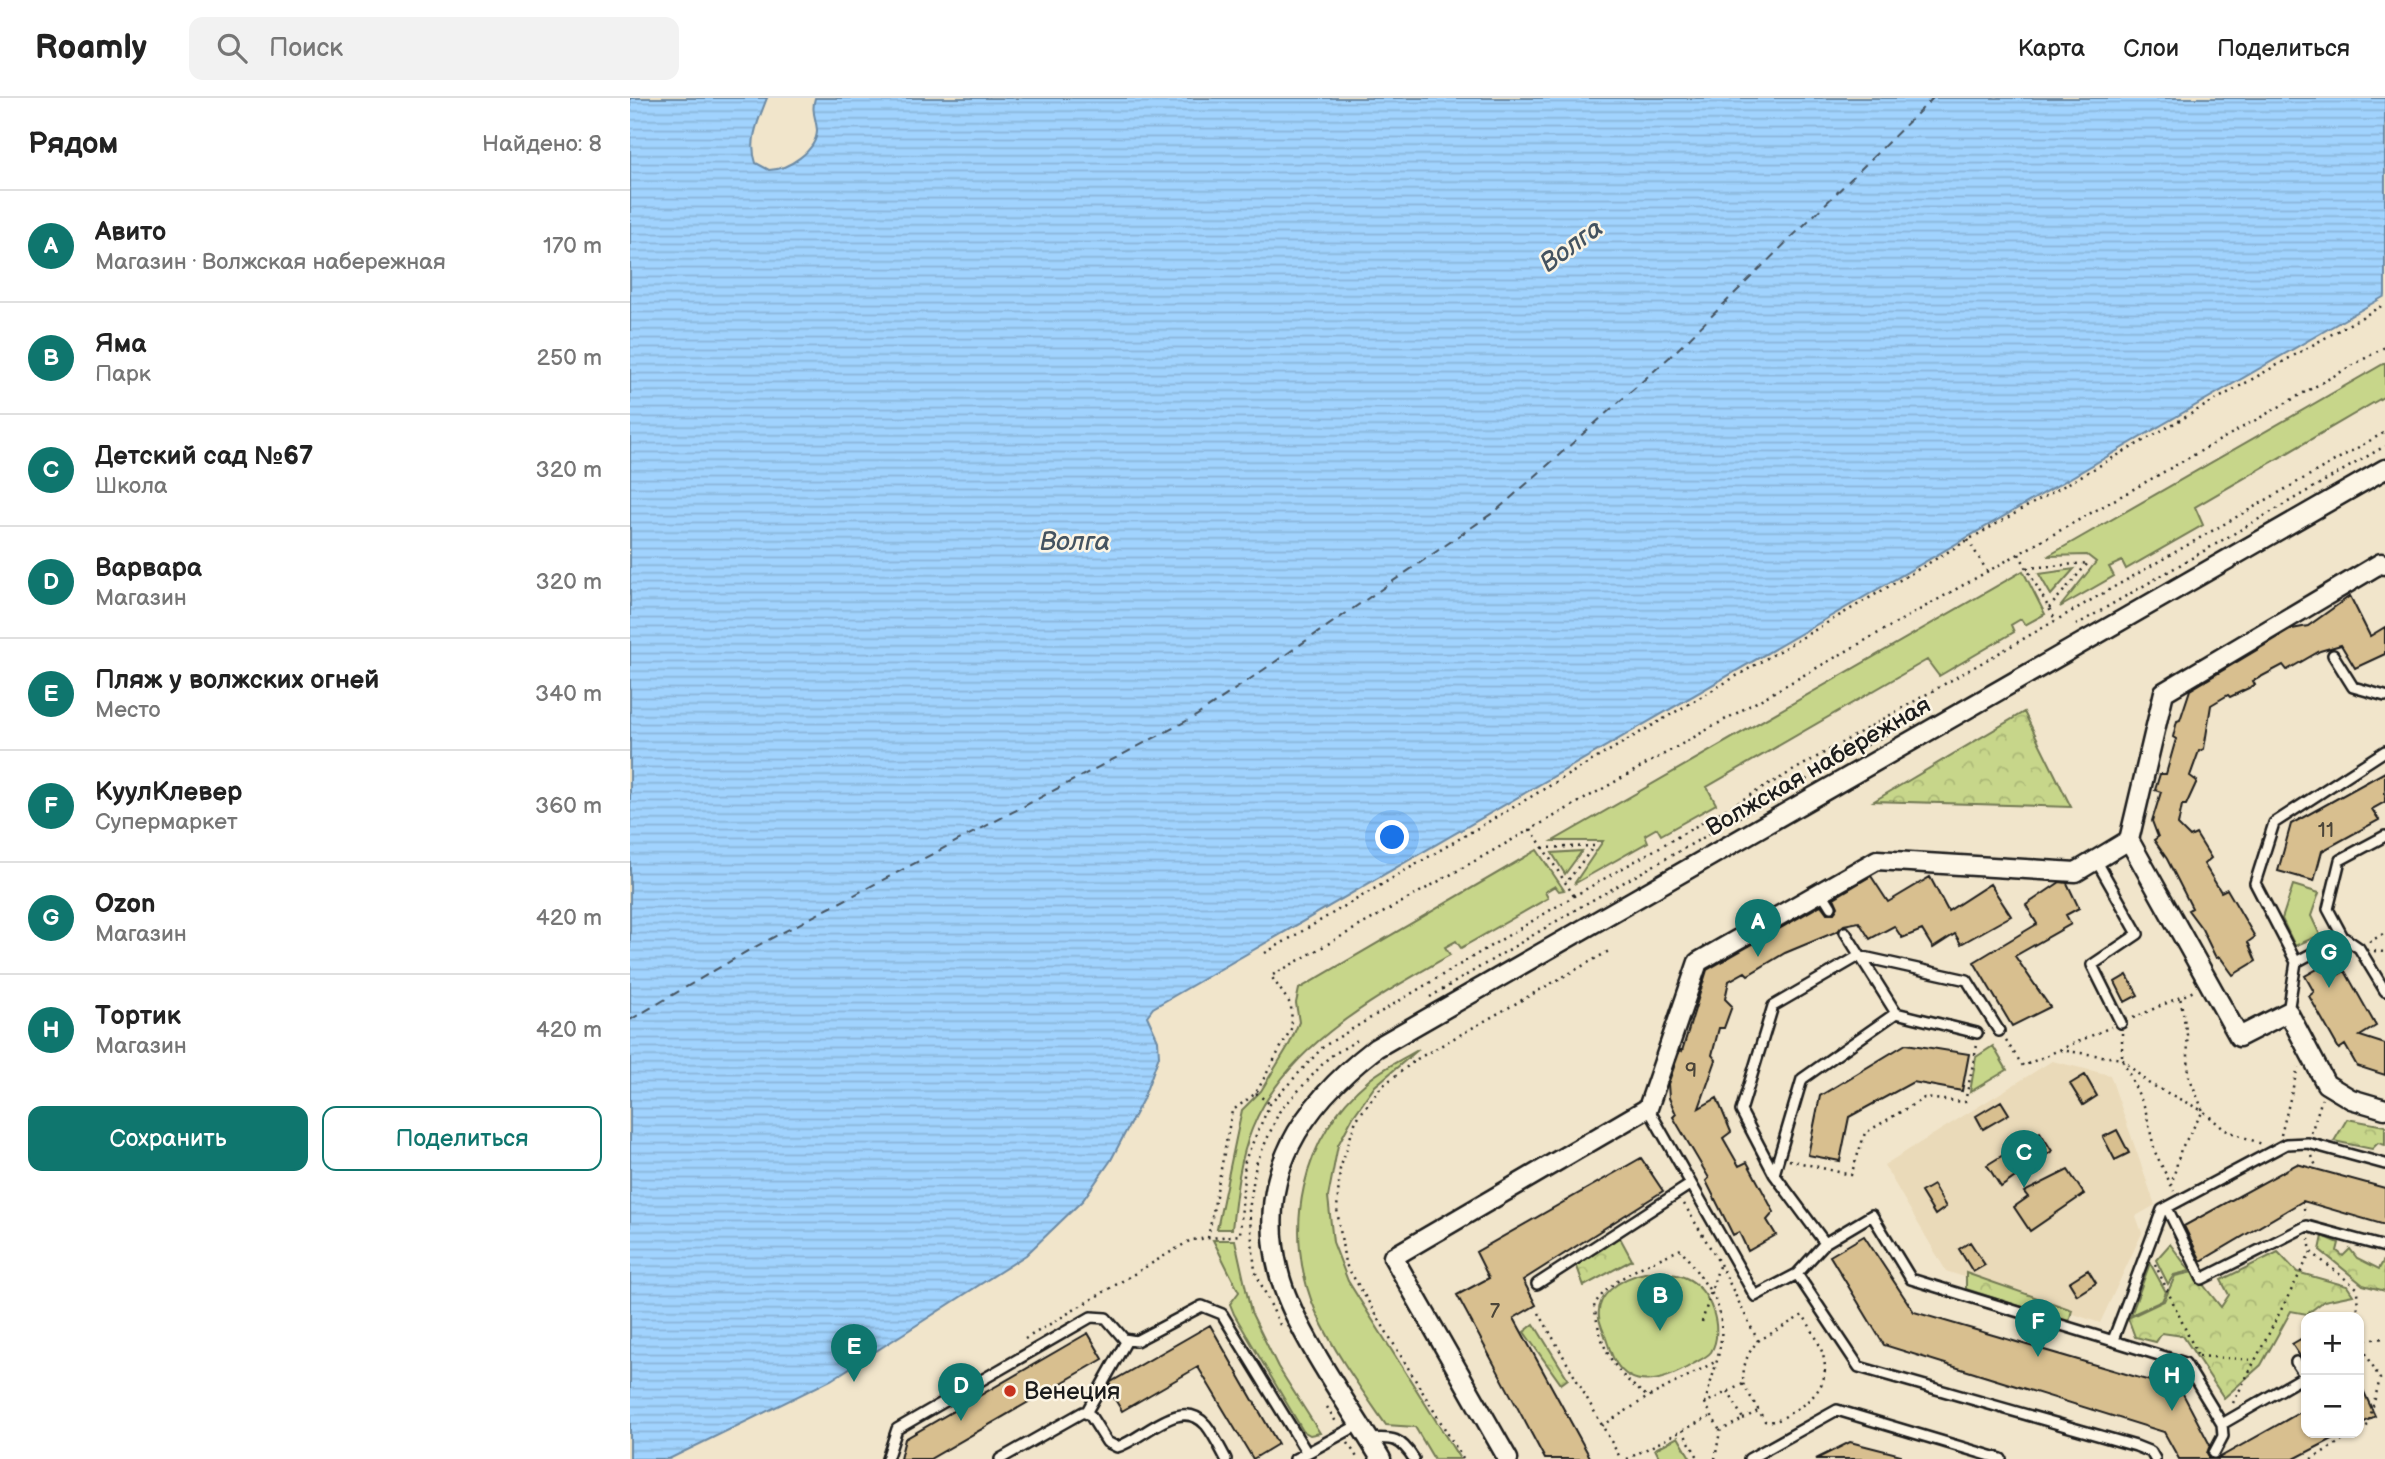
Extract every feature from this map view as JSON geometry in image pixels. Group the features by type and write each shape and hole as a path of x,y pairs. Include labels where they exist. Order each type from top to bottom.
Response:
{"street":[{"name":"Волжская набережная","path":"1381,1459 1298,1319 1279,1273 1273,1233 1276,1194 1284,1160 1296,1132 1315,1102 1338,1077 1376,1048 2385,469"},
{"path":"2385,565 2370,570 2164,692 2129,840 2239,1037 2288,1012 2326,1084 2351,1099 2385,1109"},
{"path":"1508,1459 1393,1257 1648,1108 1698,962 1821,891 1877,860 2076,872 2129,840"}],"lane":[{"path":"2333,655 2353,687 2385,696"},
{"path":"2288,1012 2296,961 2255,883 2274,822 2385,751"},
{"path":"2385,836 2340,860 2328,909 2343,937 2359,948 2385,991"},
{"path":"2096,860 2138,934 2092,965 2121,1023"},
{"path":"1821,891 1831,907"},
{"path":"1845,932 1896,1013 1977,1033"},
{"path":"2296,961 2343,937"},
{"path":"1825,1243 1774,1174 1741,1111 1773,1006 1859,956 1967,980 1999,1031"},
{"path":"1774,1174 1802,1079 1896,1013"},
{"path":"1648,1108 1755,1296 1797,1274 1825,1243 1872,1215 1911,1279 2185,1363 2222,1424 2222,1436 2214,1453"},
{"path":"2113,1340 2162,1210 2286,1144 2308,1143 2385,1164"},
{"path":"1537,1284 1691,1184"},
{"path":"2167,1208 2203,1279 2307,1226 2385,1247"},
{"path":"1797,1274 1858,1367 2136,1446 2151,1452 2155,1459"},
{"path":"887,1459 897,1429 1090,1317 1102,1316 1111,1321 1120,1335 1127,1340 1136,1341 1196,1306 1217,1311 1307,1453"},
{"path":"1087,1413 1127,1340"},
{"path":"2222,1424 2305,1376 2296,1362"},
{"path":"1749,1459 1837,1410 2001,1459"},
{"path":"1000,1459 1080,1413 1087,1413 1093,1418 1107,1442 1117,1447 1173,1417 1194,1417 1207,1426 1226,1459"},
{"path":"1295,1459 1343,1433 1365,1431 1404,1442 1415,1459"}],"path":[{"path":"1265,953 1968,540 2385,304"},
{"path":"1208,1238 1232,1111 1256,1093 1292,1027 1291,1004 1271,976 2385,347"},
{"path":"1024,1340 1191,1240 1240,1235 1245,1160 1270,1104 1324,1046 1574,896 2385,432"},
{"path":"2068,630 2385,446"},
{"path":"1968,540 1987,571"},
{"path":"2019,554 2056,621"},
{"path":"2027,568 2088,563 2049,608"},
{"path":"1424,1000 1580,907 1925,712"},
{"path":"1531,829 1574,896"},
{"path":"1543,848 1594,846 1566,883"},
{"path":"1463,1459 1345,1263 1337,1209 1340,1169 1356,1120 1381,1087 1417,1059 1609,951"},
{"path":"1779,1158 1851,1175 1865,1133 1924,1098 1965,1102 1975,1046 1999,1031 2023,1066 2210,984"},
{"path":"2180,997 2187,1035 2189,1076 2203,1111"},
{"path":"2121,1023 2122,1059 2145,1108 2155,1152 2179,1202"},
{"path":"1284,1331 1255,1271 1249,1210 1256,1164 1279,1112 1329,1057 1365,1035"},
{"path":"2060,1050 2122,1059 2148,1083 2203,1111 2225,1130 2277,1150 2305,1043"},
{"path":"2317,1169 2308,1143 2326,1084"},
{"path":"1256,1093 1270,1104"},
{"path":"2171,1186 2181,1149 2203,1111"},
{"path":"1678,1192 1720,1264 1758,1341"},
{"path":"2222,1424 2311,1252 2303,1201"},
{"path":"1702,1322 1726,1245"},
{"path":"2147,1248 2198,1356"},
{"path":"1648,1397 1614,1368 1599,1334 1594,1306 1604,1290 1624,1275 1681,1249 1720,1307 1724,1328 1705,1403 1720,1431 1715,1459"},
{"path":"2311,1252 2357,1288 2358,1312"},
{"path":"1539,1313 1621,1459"},
{"path":"1802,1315 1825,1355 1824,1380 1813,1399 1775,1422 1765,1421 1743,1384 1742,1369 1748,1351 1758,1341 1802,1315"},
{"path":"2364,1340 2385,1338"},
{"path":"2364,1350 2380,1379 2368,1425 2364,1428"},
{"path":"2185,1363 2198,1356 2255,1360"},
{"path":"1602,1426 1648,1397 1715,1362"},
{"path":"1705,1403 1743,1384"},
{"path":"1728,1391 1742,1419"},
{"path":"1323,1399 1358,1459"},
{"path":"1720,1431 1759,1410"},
{"path":"1627,1459 1712,1416"},
{"path":"1682,1430 1699,1459"},
{"path":"2311,1459 2347,1438"}],"shaded area":[{"path":"2052,1061 2110,1075 2155,1205 2136,1216 2142,1233 2100,1323 1946,1271 1884,1165"}],"green space":[{"path":"2385,363 2385,396 2195,507 2203,525 2126,569 2122,561 2109,567 2114,576 2060,607 2096,562 2087,555 2048,556"},
{"path":"2074,569 2051,595 2039,574"},
{"path":"2023,571 2045,614 2025,625 2021,619 2011,625 2014,632 1939,676 1927,660 1707,787 1716,804 1661,835 1657,828 1645,835 1648,842 1574,884 1603,841 1553,841"},
{"path":"2024,712 2071,807 1874,801"},
{"path":"1537,850 1564,890 1559,891 1555,886 1545,892 1548,898 1461,948 1456,941 1445,947 1450,955 1393,988 1336,1027 1287,1073 1267,1099 1252,1129 1239,1178 1232,1229 1217,1229 1242,1110 1261,1091 1290,1043 1299,1022 1296,1003 1299,989"},
{"path":"1582,851 1565,874 1552,853"},
{"path":"2293,885 2319,893 2311,916 2320,935 2295,946 2282,919"},
{"path":"1993,1046 2007,1070 1970,1092 1976,1057"},
{"path":"1419,1049 1375,1086 1353,1117 1338,1145 1328,1197 1333,1242 1348,1281 1460,1459 1434,1459 1415,1427 1386,1425 1348,1370 1323,1327 1305,1281 1300,1250 1299,1218 1304,1187 1313,1157 1327,1129 1346,1103 1369,1080"},
{"path":"2347,1119 2385,1126 2385,1145 2378,1143 2372,1149 2334,1141"},
{"path":"1618,1234 1632,1260 1584,1286 1576,1264"},
{"path":"2323,1236 2339,1243 2337,1251 2343,1256 2350,1249 2357,1258 2379,1269 2385,1258 2385,1291 2363,1285 2320,1250"},
{"path":"1213,1240 1235,1240 1251,1312 1278,1367 1320,1433 1310,1435 1303,1431 1234,1314 1230,1304 1239,1292"},
{"path":"2170,1244 2190,1271 2174,1275 2168,1284 2156,1260"},
{"path":"2278,1252 2297,1272 2347,1286 2353,1295 2324,1301 2310,1312 2291,1311 2261,1365 2224,1398 2183,1336 2162,1333 2156,1342 2135,1337 2128,1318 2164,1301 2175,1276 2193,1272 2221,1307 2229,1295 2221,1280"},
{"path":"2150,1263 2166,1292 2162,1301 2131,1315"},
{"path":"1649,1272 1678,1275 1695,1283 1713,1310 1716,1333 1711,1352 1705,1357 1664,1378 1643,1380 1633,1378 1616,1363 1599,1317 1600,1306 1610,1290 1628,1278"},
{"path":"1966,1273 2072,1310 2069,1322 1966,1289"},
{"path":"1534,1324 1568,1379 1561,1384 1524,1332"},
{"path":"1678,1437 1691,1459 1660,1459 1655,1449"}],"water":[{"name":"Волга","path":"630,98 767,98 755,130 753,146 756,163 769,170 792,163 812,145 817,130 815,98 2385,98 2385,296 1153,1008 1147,1016 1158,1040 1159,1056 1143,1099 1111,1160 1083,1200 1026,1255 831,1380 669,1459 630,1459"}],"building":[{"path":"2350,596 2370,636 2385,627 2385,654 2355,668 2341,645 2320,651 2287,670 2283,665 2253,681 2255,685 2211,705 2204,749 2199,751 2190,776 2197,781 2186,805 2182,805 2178,825 2190,837 2196,834 2211,858 2204,864 2221,892 2227,889 2255,937 2248,942 2256,961 2233,975 2220,957 2216,958 2202,929 2188,910 2192,908 2167,859 2154,840 2158,837 2152,821 2161,792 2155,790 2160,774 2166,774 2176,739 2173,737 2177,721 2180,720 2190,690 2292,629 2308,626"},
{"path":"2385,772 2385,802 2372,809 2379,820 2322,851 2314,881 2278,871 2291,824"},
{"path":"1871,876 1888,902 1930,877 1948,911 1990,884 2011,916 1961,944 1955,934 1933,948 1922,930 1902,938 1894,926 1870,939 1859,922 1844,925 1838,931 1785,953 1748,975 1745,972 1729,981 1725,999 1732,1006 1724,1028 1719,1028 1712,1055 1716,1060 1699,1108 1717,1098 1731,1132 1723,1138 1739,1166 1747,1162 1774,1212 1767,1220 1776,1235 1748,1251 1739,1232 1733,1235 1706,1181 1709,1178 1673,1117 1676,1114 1669,1098 1668,1084 1680,1050 1682,1051 1707,970 1821,905 1827,913 1834,913 1838,907 1834,898"},
{"path":"2060,882 2067,883 2079,908 2066,915 2071,924 2015,956 2050,1007 2012,1026 1974,962 2037,924 2026,905"},
{"path":"2330,962 2338,975 2345,971 2376,1026 2360,1036 2385,1044 2385,1075 2357,1066 2345,1045 2339,1049 2309,996 2314,992 2305,976"},
{"path":"2127,975 2138,995 2125,1002 2115,982"},
{"path":"1906,1044 1969,1054 1962,1091 1913,1082 1849,1117 1840,1161 1808,1155 1820,1096"},
{"path":"2085,1075 2097,1096 2083,1105 2070,1084"},
{"path":"2001,1101 2009,1114 1983,1129 1976,1116"},
{"path":"2117,1130 2129,1153 2115,1160 2103,1137"},
{"path":"2040,1132 2052,1151 2001,1187 1987,1165"},
{"path":"1641,1158 1663,1191 1523,1280 1536,1305 1514,1318 1591,1459 1545,1459 1457,1295 1489,1278 1476,1252"},
{"path":"2297,1164 2385,1188 2385,1225 2303,1201 2201,1261 2184,1226"},
{"path":"2068,1170 2084,1194 2030,1231 2014,1207 2028,1197 2024,1192"},
{"path":"1933,1185 1946,1207 1935,1215 1921,1192"},
{"path":"1864,1236 1914,1312 2181,1390 2210,1445 2207,1453 2211,1459 2179,1459 2164,1432 1884,1345 1830,1256"},
{"path":"1970,1242 1985,1265 1973,1272 1959,1249"},
{"path":"2088,1270 2096,1283 2077,1295 2069,1282"},
{"path":"1210,1325 1278,1444 1253,1459 1198,1367 1122,1411 1108,1388 1111,1382"},
{"path":"1088,1333 1103,1359 930,1459 900,1459 905,1439"},
{"path":"2301,1339 2301,1358 2292,1344"},
{"path":"2364,1392 2375,1416 2364,1422"},
{"path":"2301,1412 2301,1438 2334,1438 2294,1459 2217,1459"},
{"path":"1850,1442 1901,1455 1901,1459 1816,1459"}],"ferry route":[{"path":"630,1020 751,949 1196,716 1497,510 1672,355 1933,98"}],"place":[{"name":"Авито","path":"1758,957"},
{"name":"Ozon","path":"2329,988"},
{"name":"Детский сад №67","path":"2024,1188"},
{"name":"Яма","path":"1660,1331"},
{"name":"КуулКлевер","path":"2038,1357"},
{"name":"Пляж у волжских огней","path":"854,1382"},
{"name":"Венеция","path":"1010,1391"},
{"name":"Тортик","path":"2172,1411"},
{"name":"Варвара","path":"961,1421"}]}
